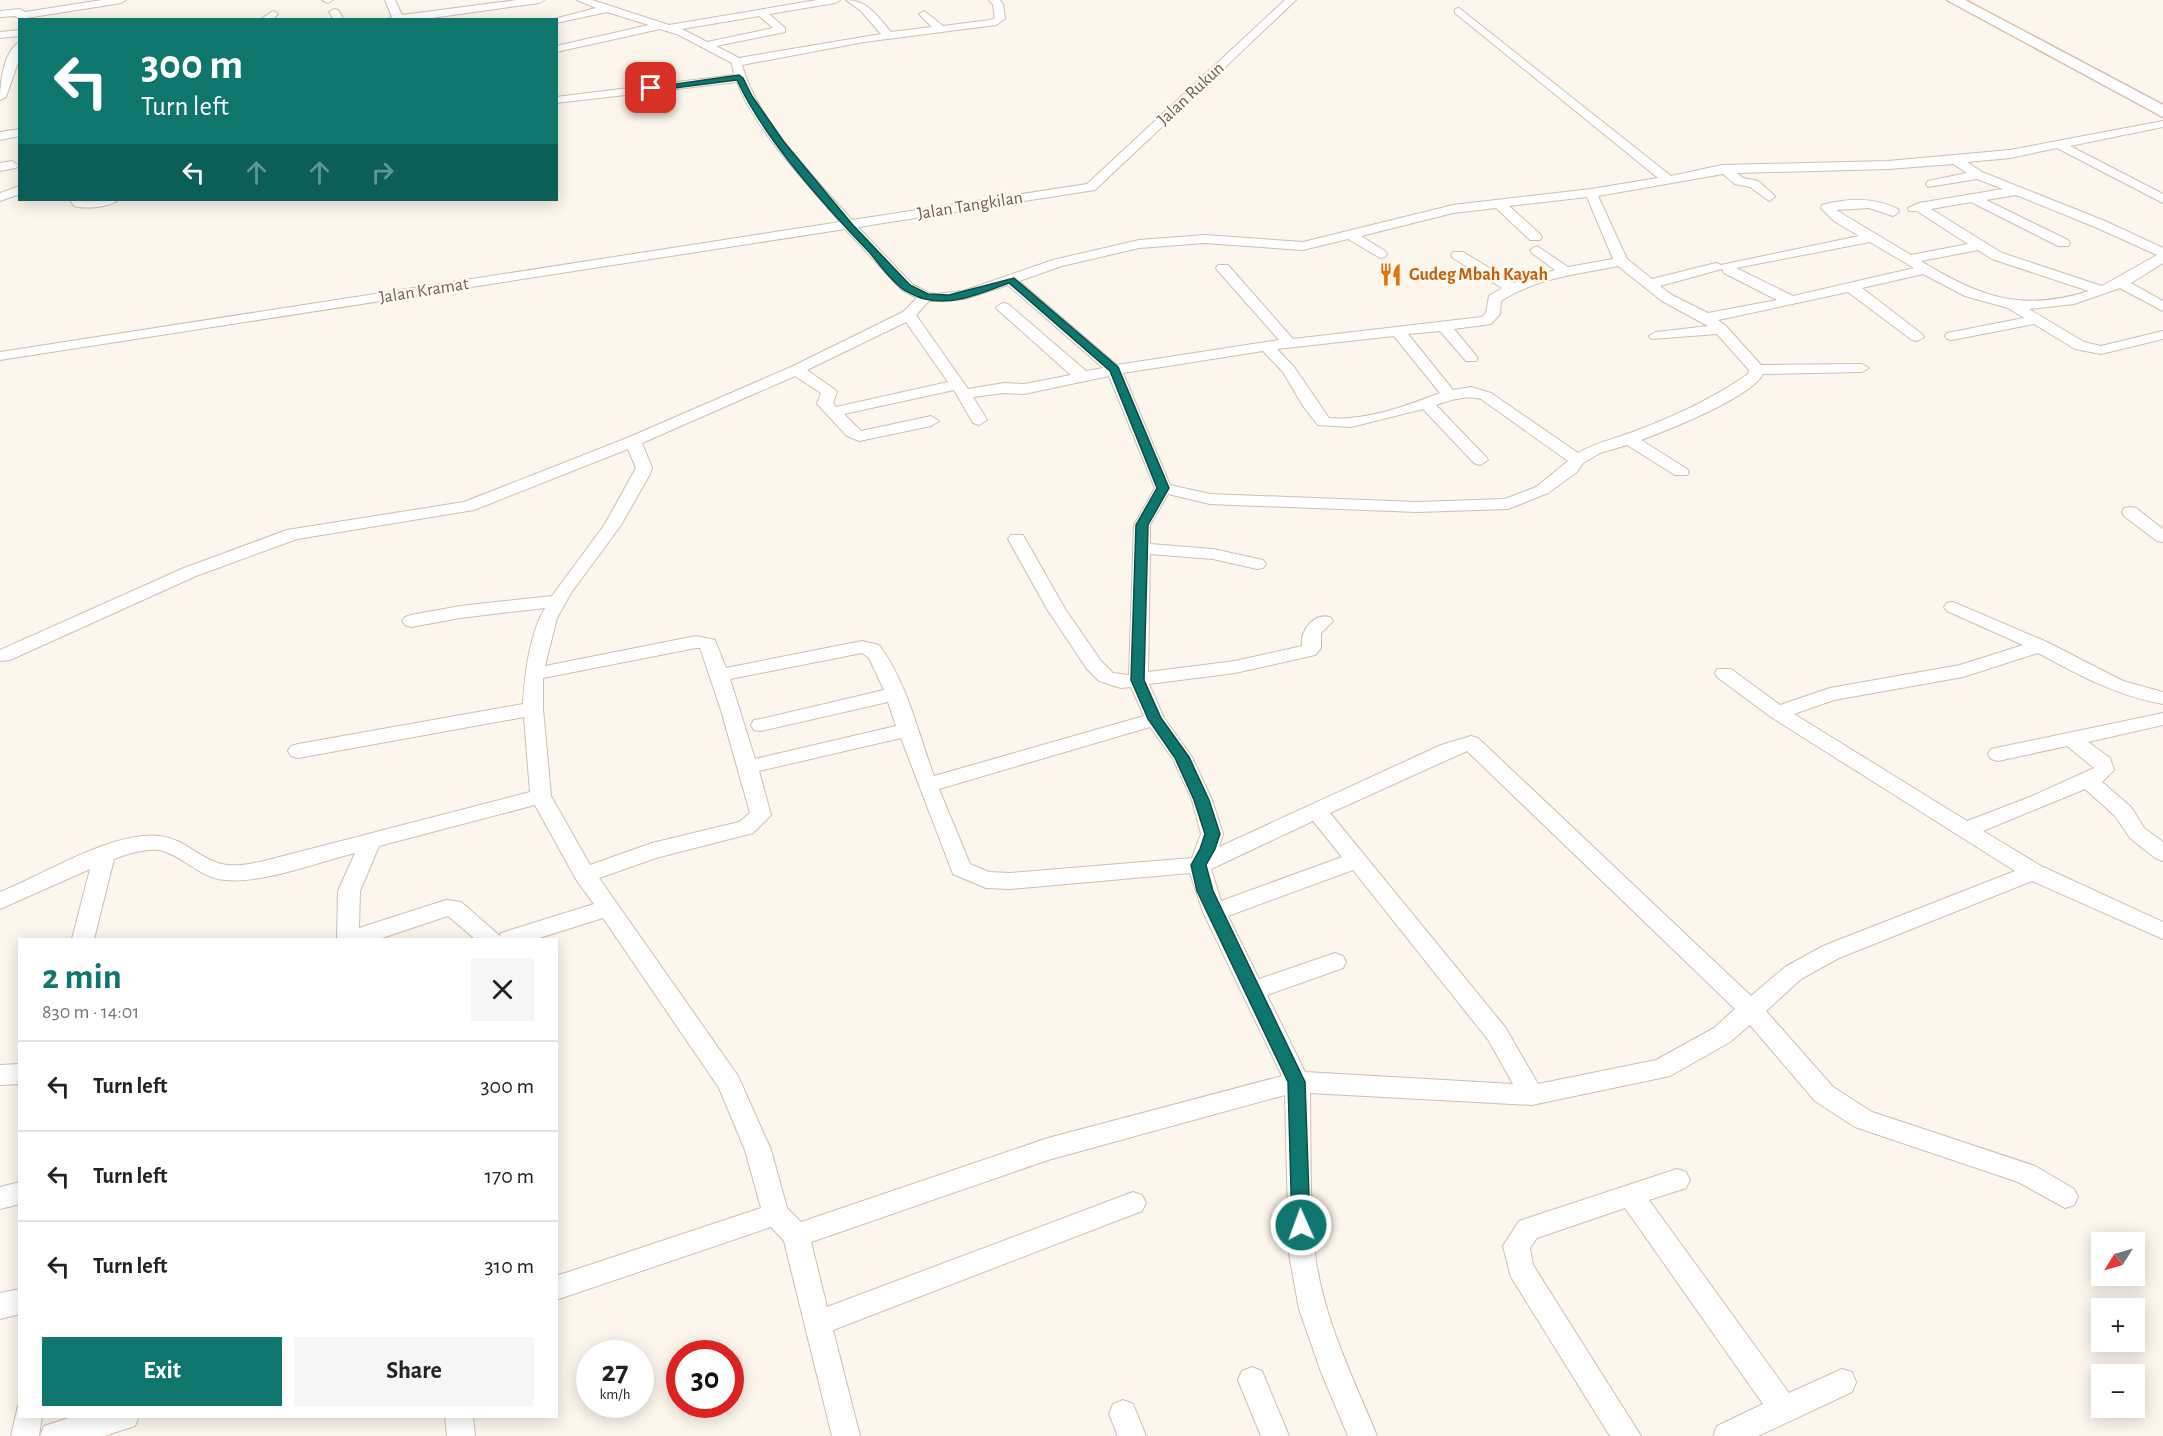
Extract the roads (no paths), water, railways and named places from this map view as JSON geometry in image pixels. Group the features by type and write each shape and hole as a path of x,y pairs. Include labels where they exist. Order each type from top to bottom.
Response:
{"main road":[{"path":"1954,0 2163,112"}],"street":[{"path":"20,16 23,0"},
{"path":"0,14 20,16 121,0"},
{"path":"390,0 397,18"},
{"path":"404,18 539,0"},
{"path":"582,0 666,27 738,62"},
{"path":"559,46 835,0"},
{"path":"854,1 872,0"},
{"path":"706,45 776,32 794,38 888,36 999,21 998,4 994,0"},
{"name":"Jalan Rukun","path":"1091,187 1292,0"},
{"path":"854,1 879,24 888,36"},
{"path":"558,19 607,9"},
{"path":"1459,11 1667,179"},
{"path":"762,12 794,38"},
{"path":"924,14 941,30"},
{"path":"0,35 18,33"},
{"path":"738,62 794,38"},
{"path":"0,56 17,50"},
{"path":"0,97 5,68 17,50"},
{"path":"738,62 736,65 739,78 748,96 781,144 849,225 907,287 926,297 965,295 1084,256 1139,244 1205,239 1303,246 1420,215 1498,203 1591,193 1726,170"},
{"path":"558,100 739,78"},
{"path":"1650,165 1726,170 1888,165 1955,160 2058,145 2163,124"},
{"path":"0,136 18,132"},
{"path":"2058,145 2163,199"},
{"path":"1955,160 1978,175 2100,224 2163,255"},
{"path":"1726,170 1739,182 1754,184 1769,197"},
{"path":"1932,184 1978,175"},
{"name":"Jalan Tangkilan","path":"849,225 1091,187"},
{"path":"0,197 18,191"},
{"path":"1844,220 2015,191"},
{"path":"1591,193 1621,261 1667,298 1706,318 1721,329 1757,370 1862,368"},
{"path":"1973,198 2063,243"},
{"path":"77,201 82,204 104,201"},
{"path":"1498,203 1567,273"},
{"path":"1893,212 1880,205 1869,204 1827,208 1910,260 1979,298 2013,305 2056,302 2102,291 2163,255"},
{"path":"1919,207 2008,260 2102,291"},
{"name":"Jalan Kramat","path":"0,356 849,225"},
{"path":"1349,234 1380,254"},
{"path":"1791,302 1726,267 1874,237"},
{"path":"1910,260 1981,245"},
{"path":"1458,255 1513,288"},
{"path":"833,412 911,395 960,389 1024,389 1114,370 1266,346 1486,321 1492,314 1494,299 1513,288 1621,261"},
{"path":"1651,284 1716,267"},
{"path":"1223,268 1290,344"},
{"path":"1706,318 1791,302 1927,269"},
{"path":"1010,280 1114,370 1163,488"},
{"path":"2119,282 2163,307"},
{"path":"1851,287 1917,337"},
{"path":"3,656 190,572 278,539 306,531 468,506 633,441 796,370 908,315 926,297"},
{"path":"2013,305 2034,320 2080,346 2092,350 2101,350 2163,335"},
{"path":"1003,307 1083,377"},
{"path":"908,315 979,420"},
{"path":"1952,336 2034,320"},
{"path":"1444,326 1471,358"},
{"path":"1656,336 1721,329"},
{"path":"1399,332 1449,395"},
{"path":"1266,346 1288,370 1324,422 1342,423 1449,395 1471,392 1486,396 1577,460"},
{"path":"796,370 829,392 825,404 853,434 859,436 934,425 911,395"},
{"path":"1163,488 1210,499 1396,507 1508,504 1542,490 1571,469 1577,460 1594,450 1662,427 1723,397 1755,376 1757,370"},
{"path":"1425,403 1480,460"},
{"path":"1629,439 1682,472"},
{"path":"633,441 644,468 613,525 557,601 548,618 534,674 533,710 542,796 585,875 729,1083 758,1150 776,1214 796,1235 846,1436"},
{"path":"1163,488 1142,525 1138,680 1155,719 1182,757 1202,800 1212,834 1208,849 1199,865 1205,891 1297,1082 1302,1254 1313,1309 1335,1372 1363,1436"},
{"path":"2130,512 2163,537"},
{"path":"1017,539 1056,609 1094,665 1106,677 1121,682 1235,667 1308,651 1312,648 1308,638 1311,632 1324,621"},
{"path":"1140,549 1197,550 1227,555 1257,564"},
{"path":"411,621 460,612 557,601"},
{"path":"1953,607 2040,646 2107,682 2133,692 2163,698"},
{"path":"534,674 703,641 708,644 761,815 746,828 652,851 585,875"},
{"path":"1778,713 1830,694 1963,671 2040,646"},
{"path":"719,675 862,647 872,649 896,694 927,785 961,869 986,880 1010,881 1199,865 1448,750 1471,743 1751,1010 1824,1094 1864,1120 2026,1174 2064,1197"},
{"path":"1724,673 1778,713 2033,872 2159,926"},
{"path":"761,725 896,694"},
{"path":"298,751 533,710"},
{"path":"927,785 1155,719"},
{"path":"1998,754 2163,719"},
{"path":"748,767 908,730"},
{"path":"1966,829 2087,780 2104,770 2103,763 2071,739"},
{"path":"2087,780 2124,812 2128,822 2137,833 2163,853"},
{"path":"0,901 104,855 147,844 168,844 214,870 239,873 264,869 542,796"},
{"path":"1318,812 1497,1034 1532,1095"},
{"path":"348,938 349,891 371,840"},
{"path":"83,938 104,855"},
{"path":"1215,912 1357,860"},
{"path":"796,1235 1048,1149 1297,1082 1532,1095 1661,1069 1722,1035 1793,973 1831,952 2033,872"},
{"path":"356,938 446,908 453,908 489,938"},
{"path":"513,938 608,908"},
{"path":"1252,991 1335,962"},
{"path":"0,1075 18,1074"},
{"path":"1627,1436 1520,1268 1516,1246 1528,1229 1677,1180"},
{"path":"0,1198 18,1194"},
{"path":"1630,1196 1784,1410"},
{"path":"818,1323 1133,1203"},
{"path":"558,1287 776,1214"},
{"path":"0,1306 18,1302"},
{"path":"1252,1380 1275,1436"},
{"path":"1727,1436 1842,1382"},
{"path":"25,1436 28,1418"},
{"path":"57,1436 118,1418"},
{"path":"459,1418 461,1436"}],"place":[{"name":"Gudeg Mbah Kayah","path":"1391,275"}]}
